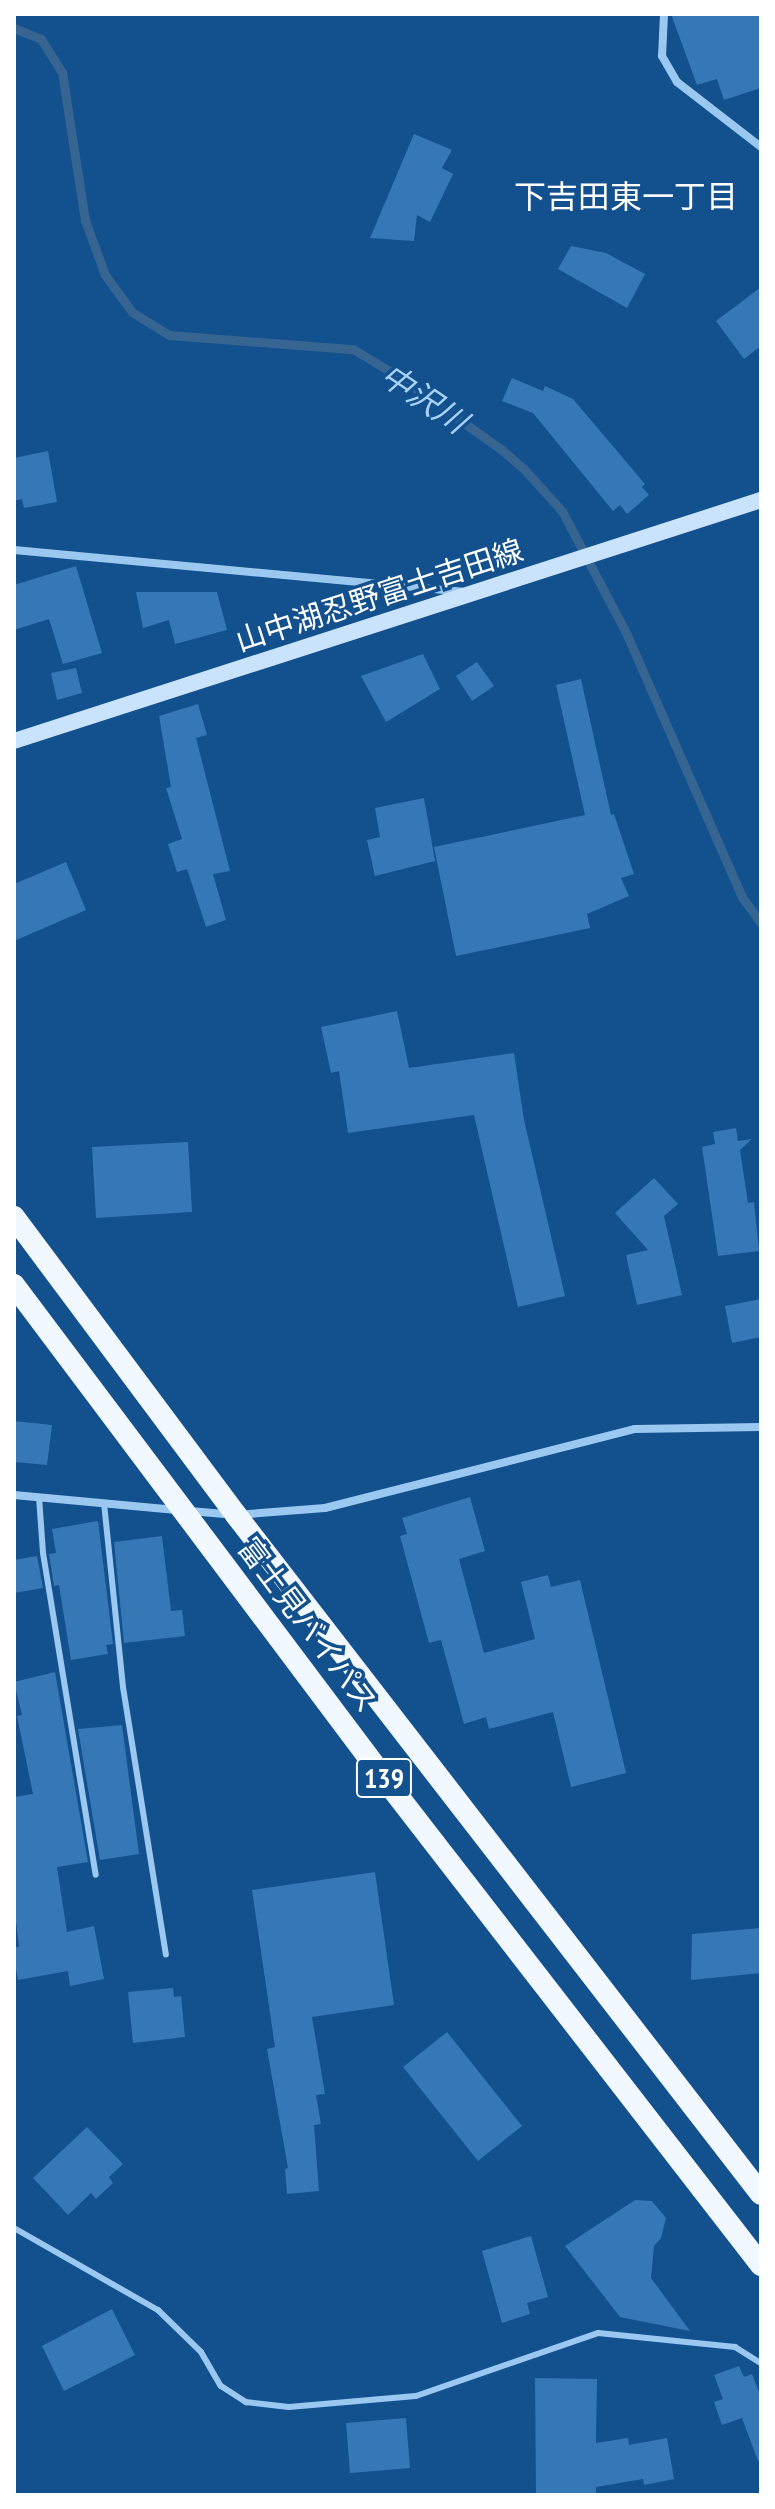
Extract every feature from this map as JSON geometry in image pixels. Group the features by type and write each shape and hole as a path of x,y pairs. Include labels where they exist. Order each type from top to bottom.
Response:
{"highway":[{"name":"富士見バイパス","path":"14,1217 236,1515 761,2194"},
{"name":"富士見バイパス","path":"14,1285 384,1778 761,2265"}],"main road":[{"name":"山中湖忍野富士吉田線","path":"14,741 478,594 761,500"}],"street":[{"path":"664,14 662,56 677,82 761,147"},
{"path":"14,550 478,594"},
{"path":"14,1495 236,1515 325,1508 635,1429 761,1427"}],"lane":[{"path":"39,1497 43,1553 96,1875"},
{"path":"104,1503 123,1687 166,1955"},
{"path":"14,2228 158,2310 201,2352 221,2386 246,2402 289,2407 416,2396 598,2333 735,2347 761,2363"}],"building":[{"path":"671,14 761,14 761,88 724,100 717,79 697,85"},
{"path":"414,134 452,150 442,168 453,174 430,222 417,215 414,241 370,238"},
{"path":"571,246 606,253 645,274 627,308 558,269"},
{"path":"761,287 761,346 744,359 716,321"},
{"path":"512,378 543,391 545,386 573,399 645,484 642,487 649,495 627,514 620,505 613,511 533,413 502,401"},
{"path":"48,451 57,502 24,508 22,499 14,501 14,458"},
{"path":"76,566 102,653 63,664 49,619 14,630 14,585"},
{"path":"136,592 217,592 227,630 175,644 169,620 143,628"},
{"path":"423,654 440,689 386,722 361,676"},
{"path":"477,662 494,686 472,701 456,676"},
{"path":"76,668 82,693 57,700 51,673"},
{"path":"581,679 611,815 614,814 634,874 621,878 629,896 587,914 590,928 456,956 434,847 585,815 556,685"},
{"path":"198,704 207,735 196,738 230,871 213,874 226,920 206,927 187,869 177,872 168,844 182,839 166,788 171,787 159,716"},
{"path":"424,798 435,861 375,876 367,840 380,837 375,808"},
{"path":"66,862 86,910 14,941 14,884"},
{"path":"397,1011 409,1068 514,1053 524,1120 565,1296 518,1307 474,1115 348,1133 339,1071 331,1073 321,1027"},
{"path":"736,1128 738,1141 752,1139 740,1150 748,1203 754,1202 759,1251 718,1256 702,1147 715,1144 713,1132"},
{"path":"188,1142 192,1212 96,1218 92,1147"},
{"path":"654,1178 678,1204 664,1216 682,1295 637,1305 626,1255 648,1250 615,1213"},
{"path":"761,1299 761,1337 732,1343 725,1306"},
{"path":"14,1421 52,1425 47,1465 14,1462"},
{"path":"470,1497 485,1551 459,1559 484,1653 535,1639 521,1582 548,1575 551,1587 580,1580 626,1773 571,1787 553,1712 489,1729 486,1717 464,1724 441,1640 429,1643 400,1536 407,1534 402,1518"},
{"path":"98,1521 113,1644 106,1645 108,1654 71,1660 59,1585 54,1586 49,1554 56,1553 52,1529"},
{"path":"162,1536 171,1611 182,1610 185,1636 124,1643 114,1542"},
{"path":"37,1556 43,1588 14,1593 14,1560"},
{"path":"55,1672 88,1862 57,1867 67,1932 94,1926 104,1979 70,1986 68,1971 18,1980 14,1958 14,1947 19,1947 14,1904 14,1797 33,1794 17,1716 22,1715 14,1682"},
{"path":"122,1725 139,1854 100,1860 78,1729"},
{"path":"375,1872 394,2005 312,2017 325,2094 316,2095 321,2124 314,2125 319,2191 287,2194 285,2169 288,2168 267,2049 275,2047 252,1890"},
{"path":"761,1928 761,1973 691,1980 692,1934"},
{"path":"173,1988 174,1997 181,1996 185,2037 133,2043 128,1992"},
{"path":"447,2032 522,2126 478,2161 403,2067"},
{"path":"87,2127 123,2164 109,2177 113,2183 96,2199 91,2193 68,2215 33,2178"},
{"path":"635,2200 652,2201 666,2218 661,2238 654,2246 651,2278 690,2331 620,2317 565,2246"},
{"path":"531,2236 548,2297 527,2303 530,2314 502,2323 482,2251"},
{"path":"112,2309 135,2355 64,2391 42,2346"},
{"path":"739,2366 744,2377 752,2374 761,2397 761,2461 758,2461 742,2418 722,2425 714,2402 723,2399 714,2375"},
{"path":"535,2378 597,2379 596,2443 628,2438 629,2445 667,2438 674,2479 644,2485 643,2479 596,2487 596,2495 536,2495"},
{"path":"406,2418 410,2468 350,2473 346,2423"}],"waterway":[{"name":"中沢川","path":"14,28 41,39 62,72 85,220 105,275 132,312 169,335 353,349 401,378 502,450 562,511 627,635 742,897 761,923"}],"district":[{"name":"下吉田東一丁目","path":"626,196"}]}
